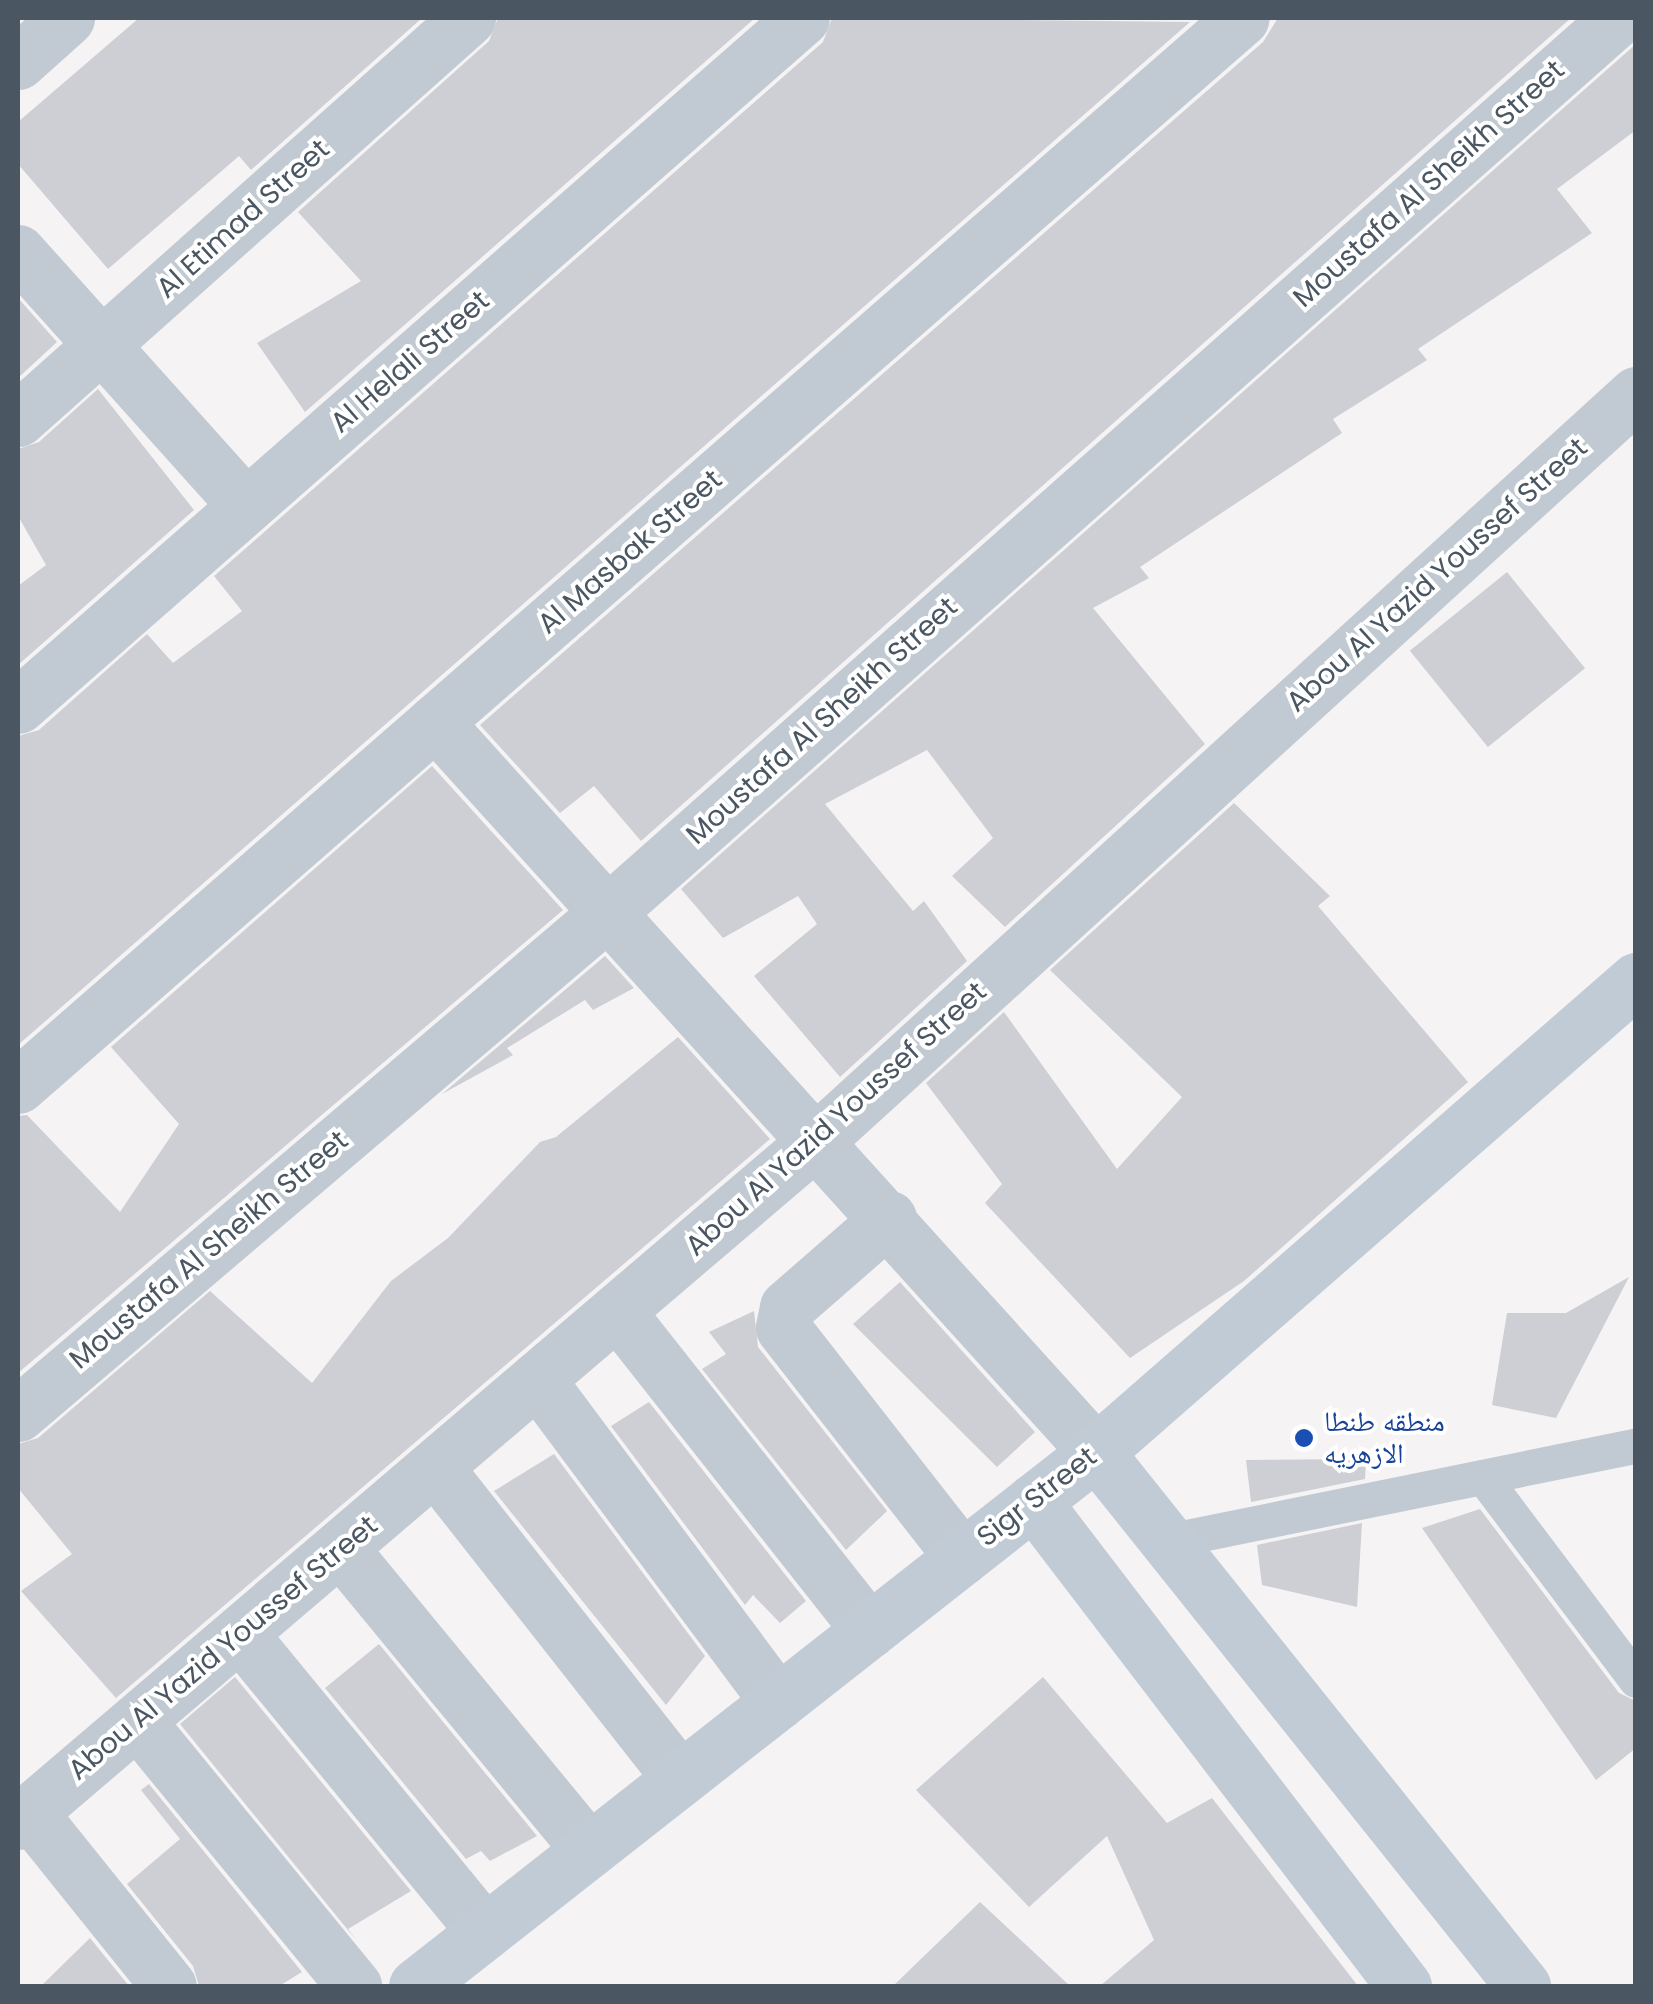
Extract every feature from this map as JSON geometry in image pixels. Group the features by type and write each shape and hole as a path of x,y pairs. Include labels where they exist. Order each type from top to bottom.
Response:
{"main road":[{"name":"Sigr Street","path":"416,1986 1096,1452 1636,980"},
{"path":"1096,1452 1523,1986"},
{"path":"1033,1501 1404,1986"}],"street":[{"path":"18,62 68,18"},
{"name":"Al Etimad Street","path":"18,419 468,18"},
{"name":"Al Helali Street","path":"18,706 802,18"},
{"name":"Al Masbak Street","path":"18,1086 1242,18"},
{"name":"Moustafa Al Sheikh Street","path":"18,1414 608,912 1618,18"},
{"path":"18,252 246,506"},
{"name":"Abou Al Yazid Youssef Street","path":"23,1817 139,1723 817,1140 1636,394"},
{"path":"435,722 889,1218 1096,1452"},
{"path":"889,1218 788,1307 783,1328 962,1557"},
{"path":"617,1311 869,1630"},
{"path":"538,1379 778,1702"},
{"path":"435,1468 680,1778"},
{"path":"341,1549 589,1850"},
{"path":"241,1635 485,1932"},
{"path":"139,1723 354,1986"},
{"path":"23,1817 169,1986"}],"lane":[{"path":"1167,1541 1636,1446"},
{"path":"1483,1477 1636,1680"}],"building":[{"path":"139,18 422,18 251,170 239,156 108,269 18,164 18,122"},
{"path":"498,18 755,18 305,412 257,343 361,281 298,212 489,41"},
{"path":"832,18 1190,22 18,1045 18,736 39,730 147,634 173,663 242,611 214,576 823,42"},
{"path":"1278,18 1571,18 641,841 594,786 560,813 480,725 1263,42"},
{"path":"1636,44 1636,130 1557,189 1592,233 1418,349 1427,360 1333,419 1342,433 1140,567 1149,578 1093,608 1205,744 1005,927 952,876 993,838 927,750 825,804 913,911 924,901 967,961 840,1077 754,976 817,924 798,896 723,938 681,889"},
{"path":"18,298 57,342 18,378"},
{"path":"98,389 194,510 18,665 18,586 46,565 18,516 18,449 39,442"},
{"path":"1507,572 1585,668 1488,747 1410,651"},
{"path":"432,766 563,910 18,1373 18,1116 27,1115 120,1212 179,1124 111,1047"},
{"path":"1234,803 1330,896 1318,906 1468,1082 1244,1281 1130,1358 985,1203 1002,1184 926,1083 1004,1012 1117,1169 1182,1097 1050,970"},
{"path":"605,956 634,988 593,1010 585,1000 507,1048 513,1055 442,1094"},
{"path":"678,1037 770,1139 116,1698 21,1591 72,1554 18,1488 18,1444 38,1438 210,1291 312,1383 391,1281 448,1238 540,1142 556,1137"},
{"path":"1629,1277 1556,1418 1492,1405 1507,1313 1566,1313"},
{"path":"900,1282 1035,1432 997,1467 853,1324"},
{"path":"754,1311 758,1347 887,1511 846,1550 702,1369 726,1354 709,1332"},
{"path":"649,1402 806,1601 780,1623 753,1595 745,1605 611,1426"},
{"path":"554,1454 705,1656 666,1705 494,1491"},
{"path":"1366,1459 1365,1479 1251,1502 1246,1460"},
{"path":"1480,1509 1619,1693 1636,1701 1636,1748 1596,1780 1422,1528"},
{"path":"1362,1523 1357,1607 1262,1585 1257,1545"},
{"path":"379,1644 537,1836 490,1861 481,1851 466,1859 325,1688"},
{"path":"235,1677 411,1891 348,1929 356,1940 180,1724"},
{"path":"1043,1677 1167,1823 1212,1798 1358,1986 1100,1986 1154,1940 1107,1836 1029,1907 916,1790"},
{"path":"149,1784 302,1972 279,1986 199,1986 193,1966 127,1884 180,1839 141,1790"},
{"path":"980,1902 1070,1986 893,1986"},
{"path":"90,1938 129,1986 41,1986"}],"place":[{"name":"منطقه طنطا الازهريه","path":"1304,1438"}]}
